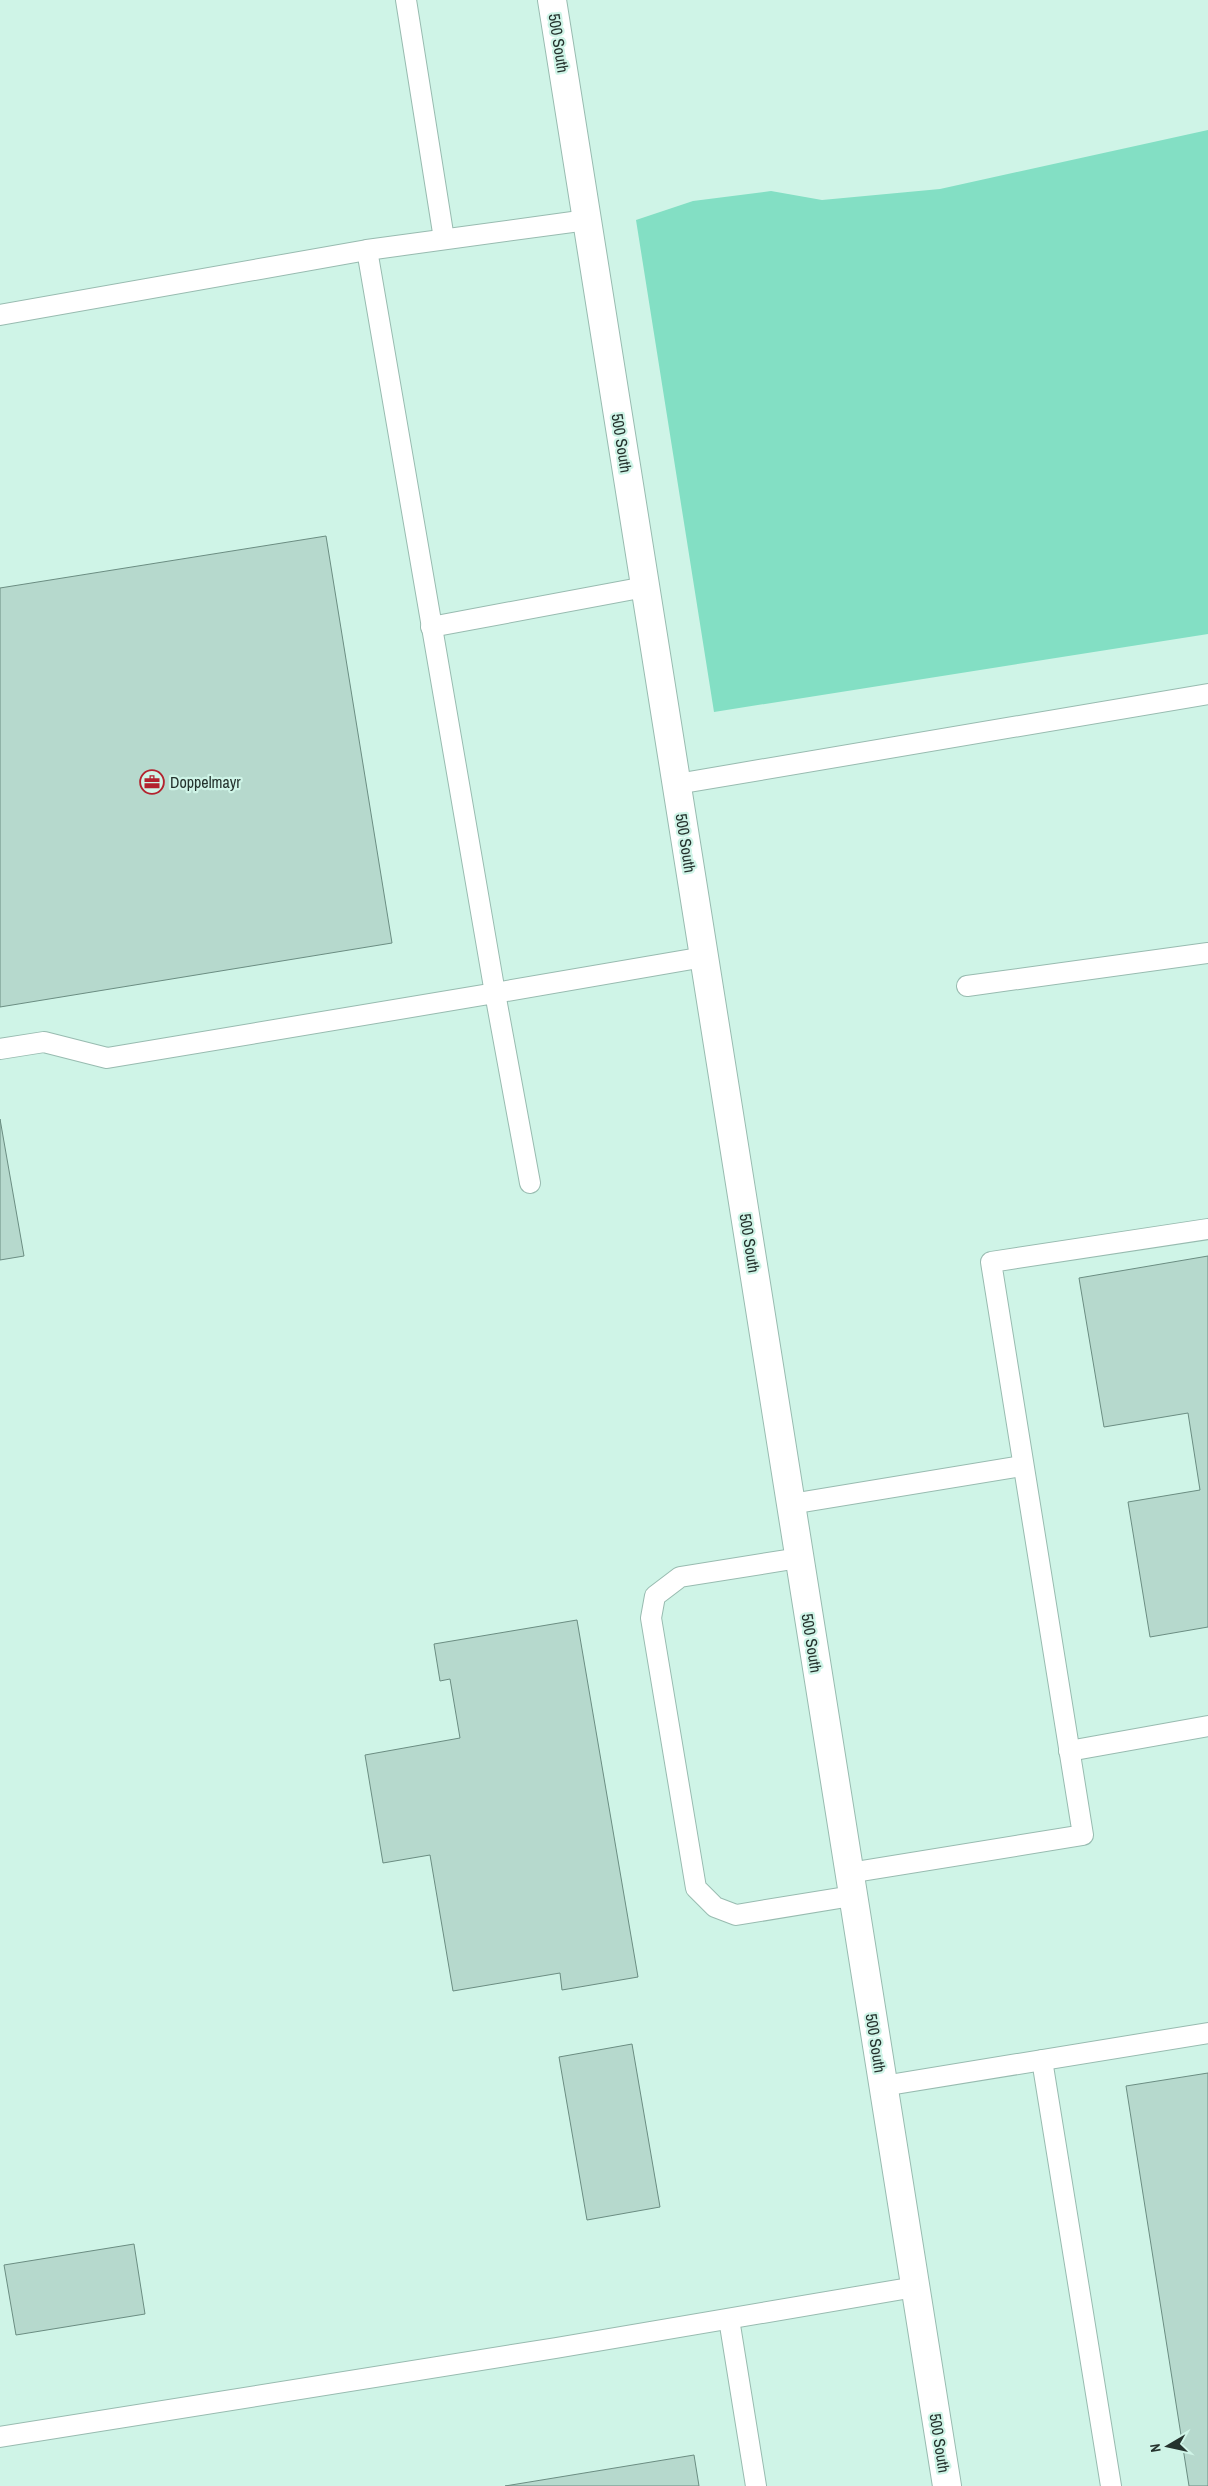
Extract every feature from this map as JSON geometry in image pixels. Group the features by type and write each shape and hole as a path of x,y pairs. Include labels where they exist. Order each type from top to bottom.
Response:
{"street":[{"name":"500 South","path":"552,0 947,2486"}],"lane":[{"path":"406,0 444,239"},
{"path":"0,315 367,250 587,220"},
{"path":"367,250 494,993 530,1182"},
{"path":"432,627 645,588"},
{"path":"677,784 1208,694"},
{"path":"967,986 1208,952"},
{"path":"0,1049 44,1042 107,1058 704,957"},
{"path":"799,1558 680,1577 655,1596 650,1618 696,1888 715,1907 736,1915 851,1884 1083,1835 1022,1466 991,1262 1208,1229"},
{"path":"791,1504 1022,1466"},
{"path":"1069,1751 1208,1726"},
{"path":"883,2086 1208,2033"},
{"path":"1042,2060 1111,2486"},
{"path":"0,2437 915,2287"},
{"path":"728,2319 756,2486"}],"green space":[{"path":"1208,130 1208,634 714,712 636,220 693,201 771,191 822,200 940,189"}],"building":[{"path":"326,536 392,943 0,1007 0,588"},
{"path":"0,1119 24,1256 0,1260"},
{"path":"1208,1256 1208,1627 1150,1637 1128,1502 1200,1490 1188,1413 1104,1427 1079,1278"},
{"path":"577,1620 638,1977 562,1990 560,1973 453,1991 430,1855 383,1863 365,1755 460,1738 450,1679 440,1681 434,1644"},
{"path":"632,2044 660,2207 587,2220 559,2057"},
{"path":"1208,2073 1208,2486 1189,2486 1126,2086"},
{"path":"134,2244 145,2314 16,2335 4,2265"},
{"path":"694,2455 699,2486 505,2486"}],"place":[{"name":"Doppelmayr","path":"152,782"}]}
